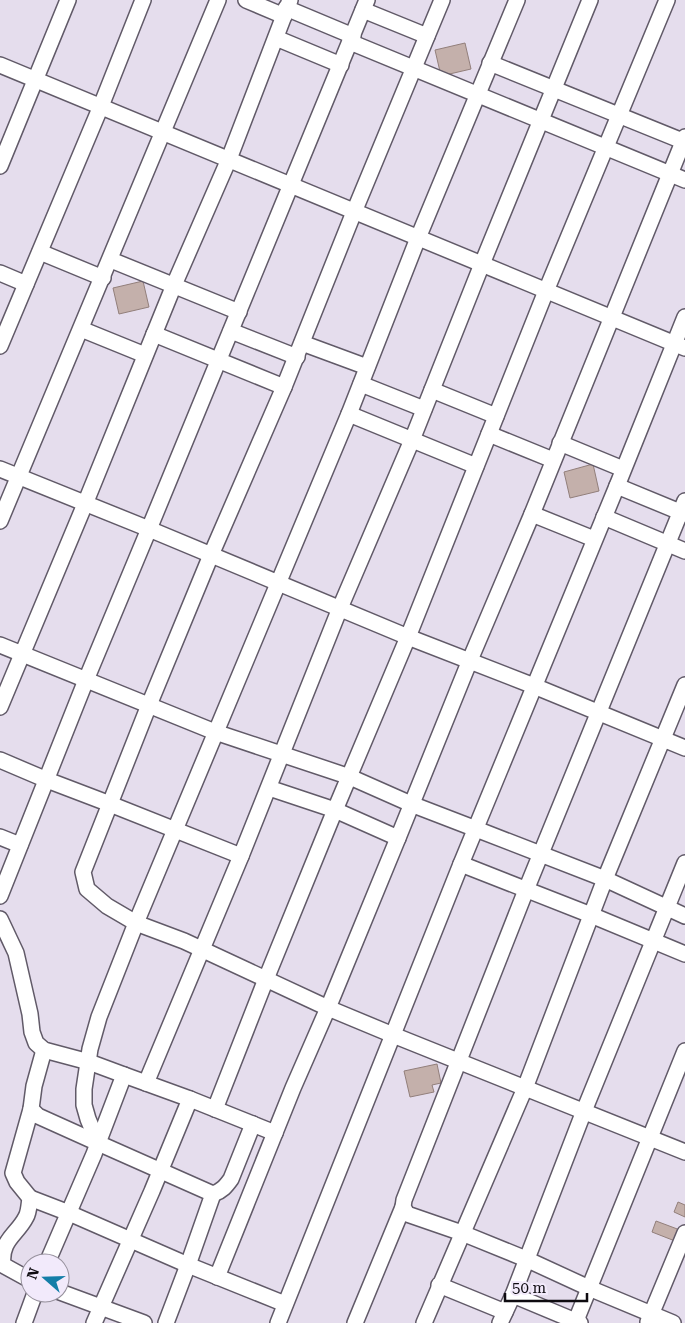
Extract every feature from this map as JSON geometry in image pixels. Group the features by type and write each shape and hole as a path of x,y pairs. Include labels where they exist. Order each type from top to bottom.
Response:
{"street":[{"path":"0,166 68,0"},
{"path":"0,346 101,106 143,0"},
{"path":"0,521 111,260 218,0"},
{"path":"246,0 287,8 414,68 540,122 685,180"},
{"path":"442,0 284,387 211,555 149,705 83,872 87,889 107,906 136,922 328,1008 685,1152"},
{"path":"98,1143 84,1105 84,1089 90,1049 99,1017 136,922 349,414 418,238 517,0"},
{"path":"146,1083 269,788 340,608 412,440 590,0"},
{"path":"215,1109 335,810 408,637 546,291 667,0"},
{"path":"0,896 86,680 365,5 427,36"},
{"path":"0,707 174,285 229,159 287,8"},
{"path":"276,38 341,65"},
{"path":"217,1277 684,140 490,63"},
{"path":"0,65 680,346"},
{"path":"40,252 103,278"},
{"path":"111,260 239,312"},
{"path":"0,273 26,284"},
{"path":"278,1323 461,864 594,539 680,346 685,317"},
{"path":"81,329 145,355"},
{"path":"231,331 367,367"},
{"path":"154,334 284,387"},
{"path":"361,384 424,409"},
{"path":"432,390 496,416"},
{"path":"349,414 476,466"},
{"path":"489,434 553,460"},
{"path":"560,443 624,469"},
{"path":"0,469 408,637 470,660 685,748"},
{"path":"355,1323 403,1207 404,1200 526,890 684,509 617,486"},
{"path":"532,514 594,539"},
{"path":"604,517 685,551"},
{"path":"0,645 215,732 350,777 411,804 605,879 685,916"},
{"path":"424,1323 525,1088 605,879 685,685"},
{"path":"0,760 46,780 241,856"},
{"path":"269,788 335,810 398,838"},
{"path":"0,837 20,845"},
{"path":"439,1285 503,1317 685,863"},
{"path":"461,864 685,954"},
{"path":"0,919 16,953 30,1014 32,1032 36,1043 44,1050 89,1062 275,1133"},
{"path":"44,1050 34,1086 31,1109 13,1173 17,1182 30,1198 285,1304"},
{"path":"513,1295 577,1322 685,1051"},
{"path":"52,1253 94,1154 124,1075"},
{"path":"94,1323 190,1099"},
{"path":"31,1109 38,1116 213,1194 220,1192 231,1179 253,1124"},
{"path":"166,1323 213,1194"},
{"path":"20,1274 3,1264 1,1255 6,1241 26,1217 30,1198"},
{"path":"403,1207 407,1214 462,1233 526,1259 649,1318 673,1323"},
{"path":"649,1318 685,1233"},
{"path":"70,1296 144,1323"},
{"path":"24,1323 31,1303"}],"building":[{"path":"465,43 471,69 441,76 435,50"},
{"path":"143,281 149,307 119,314 113,288"},
{"path":"593,464 599,491 570,498 564,472"},
{"path":"437,1064 441,1083 432,1085 434,1092 410,1097 404,1071"},
{"path":"678,1202 685,1205 685,1217 674,1212"},
{"path":"656,1221 680,1230 675,1241 652,1232"}]}
